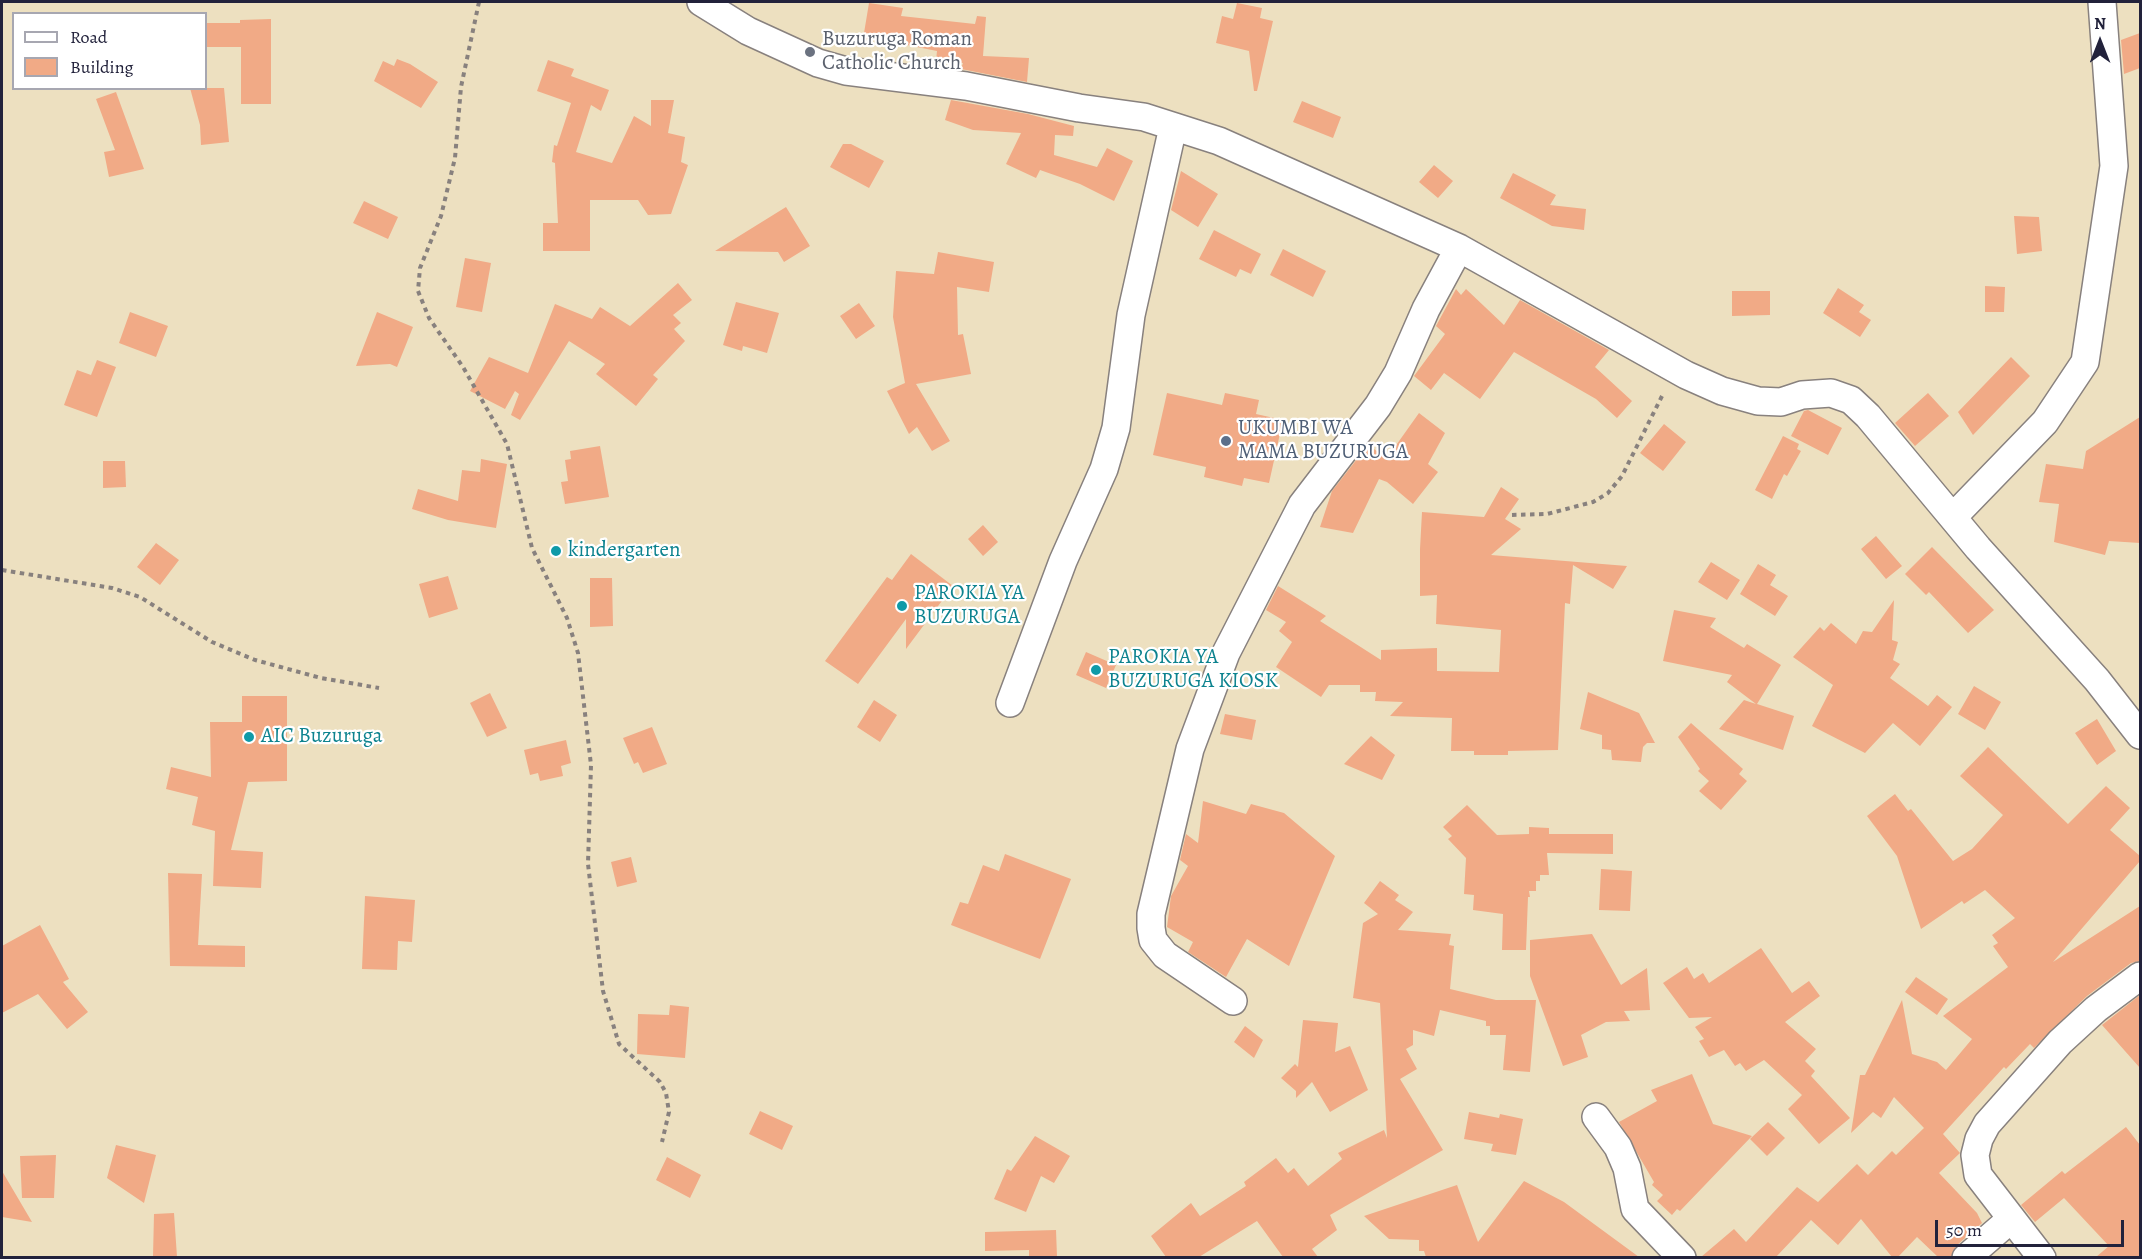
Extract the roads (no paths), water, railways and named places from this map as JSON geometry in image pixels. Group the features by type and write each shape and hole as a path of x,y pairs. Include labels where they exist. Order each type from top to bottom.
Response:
{"street":[{"path":"701,2 748,31 818,63 846,72 966,86 1079,108 1144,117 1219,141 1459,248 1674,369 1722,391 1758,401 1781,402 1802,395 1831,393 1851,400 1868,416 1978,548 2090,672 2140,735"},
{"path":"1953,517 2045,422 2085,362 2114,166 2102,2"},
{"path":"1010,703 1063,561 1104,469 1116,428 1131,315 1173,127"},
{"path":"1233,1001 1165,955 1153,940 1151,914 1190,749 1226,653 1302,505 1378,406 1459,248"},
{"path":"2042,1257 1978,1175 1975,1155 1979,1139 1987,1124 2060,1042 2096,1009 2140,976"},
{"path":"1596,1117 1618,1147 1627,1168 1635,1209 1682,1257"},
{"path":"1966,1257 2011,1219"}],"place":[{"name":"Buzuruga Roman Catholic Church","path":"810,52"},
{"name":"UKUMBI WA MAMA BUZURUGA","path":"1226,441"},
{"name":"kindergarten","path":"556,551"},
{"name":"PAROKIA YA BUZURUGA","path":"902,606"},
{"name":"PAROKIA YA BUZURUGA KIOSK","path":"1096,670"},
{"name":"AIC Buzuruga","path":"249,737"}]}
